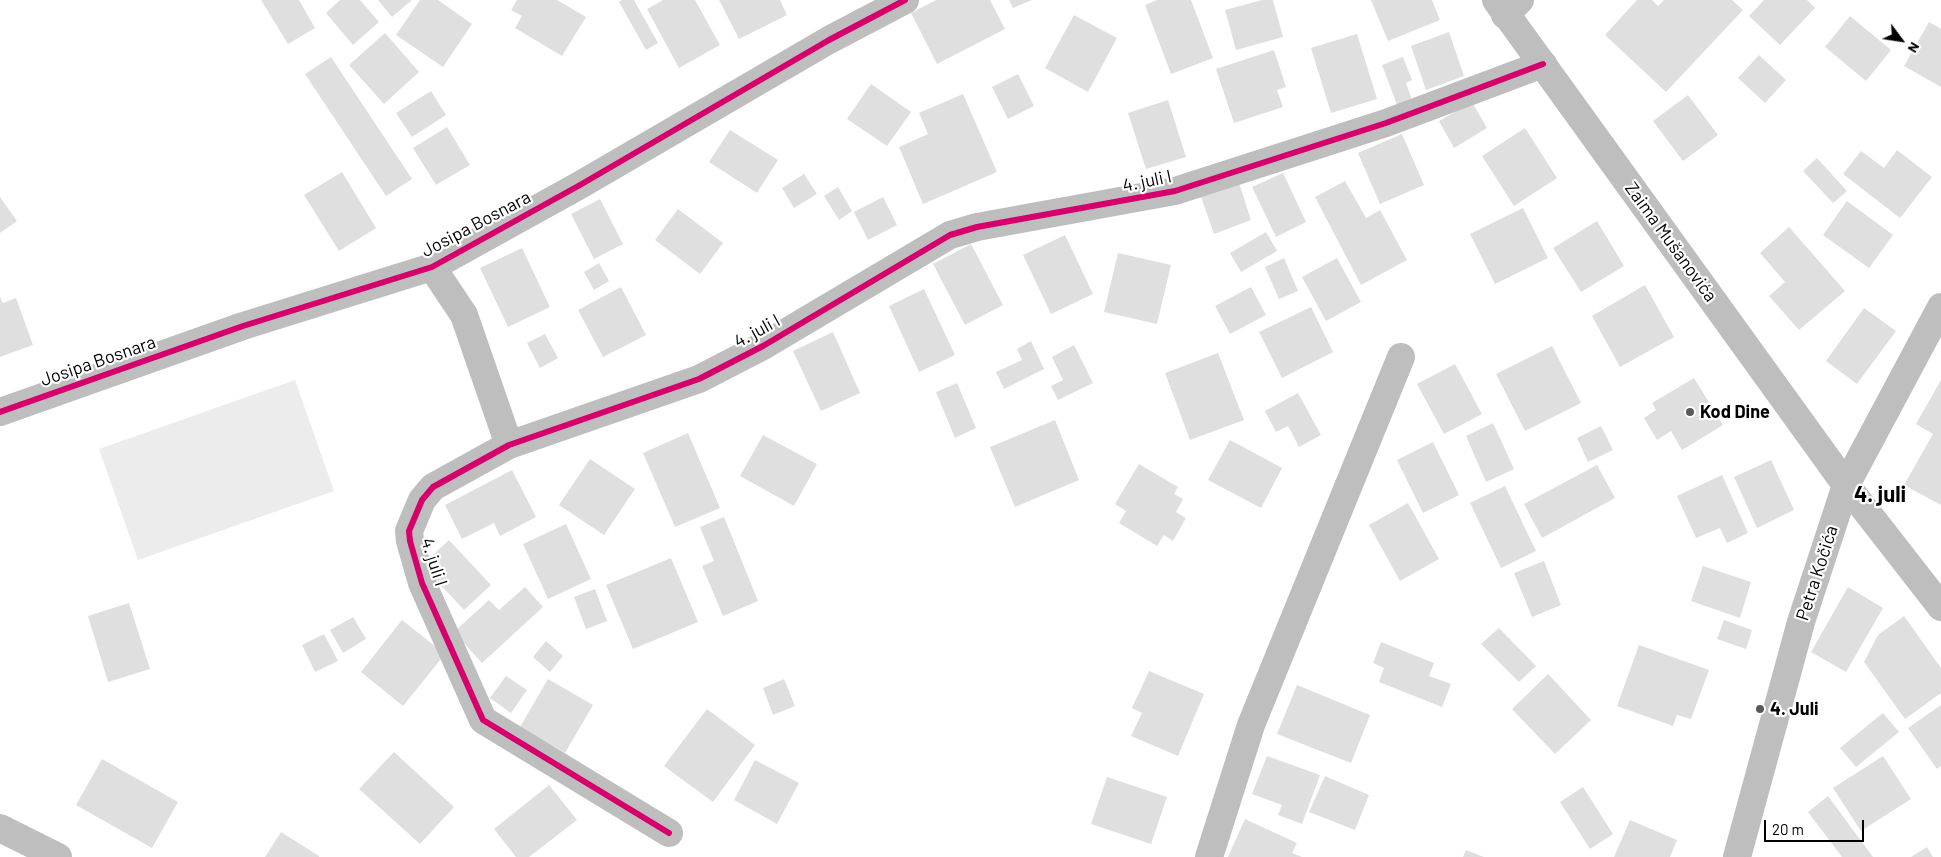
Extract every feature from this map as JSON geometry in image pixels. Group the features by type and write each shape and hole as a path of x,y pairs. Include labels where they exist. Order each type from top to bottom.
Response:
{"street":[{"name":"Josipa Bosnara","path":"0,412 243,326 432,267 580,185 828,40 905,0"},
{"name":"Zaima Mušanovića","path":"1507,5 1543,64 1846,485 1941,607"},
{"name":"4. juli I","path":"670,833 483,720 422,583 410,541 409,531 422,500 433,487 509,445 699,379 763,346 950,235 977,227 1175,191 1386,123 1543,64"},
{"path":"432,267 464,315 509,445"},
{"name":"Petra Kočića","path":"1737,857 1801,622 1846,485 1941,307"},
{"path":"1209,857 1251,725 1401,357"},
{"path":"0,828 58,857"}],"shaded area":[{"path":"295,380 334,491 138,560 99,449"}],"building":[{"path":"261,0 299,0 315,28 288,44"},
{"path":"340,0 360,0 379,22 353,45 326,13"},
{"path":"378,0 412,0 392,17"},
{"path":"420,0 438,0 472,24 443,67 396,35"},
{"path":"517,0 557,0 586,17 562,56 515,28 522,16 511,10"},
{"path":"622,0 634,0 658,43 646,50 619,2"},
{"path":"663,0 695,0 720,45 679,68 647,9"},
{"path":"719,0 780,0 787,15 739,39"},
{"path":"936,0 990,0 1005,29 937,64 911,13"},
{"path":"1009,0 1032,0 1013,8"},
{"path":"1157,0 1191,0 1213,58 1171,74 1145,5"},
{"path":"1262,0 1273,0 1283,37 1236,50 1225,10"},
{"path":"1371,0 1432,0 1440,20 1388,41"},
{"path":"1637,0 1652,0 1658,6 1664,0 1732,0 1743,10 1666,92 1605,35"},
{"path":"1764,0 1807,0 1815,8 1780,45 1749,16"},
{"path":"1074,15 1117,38 1088,92 1045,68"},
{"path":"1850,16 1891,50 1866,81 1825,47"},
{"path":"1929,22 1941,29 1941,87 1904,66"},
{"path":"1449,32 1464,76 1426,90 1411,46"},
{"path":"385,33 419,72 384,104 349,65"},
{"path":"1357,34 1377,99 1331,113 1311,48"},
{"path":"1274,50 1286,87 1277,90 1283,107 1234,123 1216,69"},
{"path":"1759,55 1786,80 1765,103 1738,78"},
{"path":"331,57 412,179 386,196 305,74"},
{"path":"1403,57 1412,80 1406,83 1412,100 1397,105 1382,65"},
{"path":"1018,74 1034,106 1008,119 992,87"},
{"path":"871,84 911,112 887,146 847,119"},
{"path":"431,91 446,115 412,137 396,113"},
{"path":"963,94 997,172 923,204 899,147 928,134 919,113"},
{"path":"1688,95 1718,135 1683,161 1653,121"},
{"path":"1168,100 1186,157 1146,169 1128,113"},
{"path":"1472,102 1487,128 1454,148 1439,121"},
{"path":"447,127 470,165 436,185 413,148"},
{"path":"1525,128 1557,178 1514,206 1482,156"},
{"path":"730,130 778,160 757,193 709,162"},
{"path":"1402,134 1424,185 1380,204 1358,153"},
{"path":"1897,150 1932,177 1900,218 1843,174 1861,151 1884,168"},
{"path":"1817,158 1847,191 1833,203 1803,171"},
{"path":"342,172 376,228 339,251 304,195"},
{"path":"1283,173 1306,222 1276,237 1252,187"},
{"path":"804,174 817,194 794,208 782,188"},
{"path":"1238,180 1251,220 1214,234 1200,194"},
{"path":"1345,181 1366,218 1380,210 1407,260 1361,285 1315,197"},
{"path":"838,187 852,211 839,220 824,196"},
{"path":"0,197 17,221 0,233"},
{"path":"883,197 897,225 868,240 854,212"},
{"path":"600,199 623,244 594,259 571,214"},
{"path":"1847,201 1893,235 1869,268 1823,235"},
{"path":"1523,208 1548,258 1495,284 1470,234"},
{"path":"678,209 723,243 700,274 655,240"},
{"path":"1597,221 1624,266 1581,292 1553,248"},
{"path":"1789,227 1845,291 1799,330 1769,296 1785,282 1760,253"},
{"path":"1266,232 1277,251 1241,272 1230,253"},
{"path":"1065,235 1093,294 1051,314 1023,255"},
{"path":"971,244 1003,305 965,325 933,264"},
{"path":"522,248 550,307 508,327 480,268"},
{"path":"1118,253 1171,265 1157,324 1104,312"},
{"path":"1284,258 1298,291 1279,299 1265,267"},
{"path":"1337,258 1361,302 1326,321 1302,277"},
{"path":"599,263 609,281 594,290 584,272"},
{"path":"1645,285 1674,337 1620,367 1592,316"},
{"path":"621,287 646,335 603,357 578,310"},
{"path":"1251,287 1266,315 1230,334 1215,306"},
{"path":"924,289 955,355 919,372 889,306"},
{"path":"0,297 3,303 16,298 33,345 0,357"},
{"path":"1311,307 1333,352 1282,378 1259,332"},
{"path":"1864,308 1896,331 1857,384 1826,361"},
{"path":"833,332 860,393 821,411 793,351"},
{"path":"545,334 558,358 540,368 527,343"},
{"path":"1031,341 1044,369 1004,389 996,372 1022,360 1017,349"},
{"path":"1074,345 1093,383 1058,400 1051,386 1063,380 1052,357"},
{"path":"1552,346 1581,403 1525,431 1496,374"},
{"path":"1218,353 1244,420 1190,440 1165,373"},
{"path":"1455,364 1482,414 1444,434 1417,384"},
{"path":"1694,378 1723,425 1682,450 1671,431 1657,440 1644,418 1656,410 1652,403"},
{"path":"1941,380 1941,505 1904,485 1933,434 1916,424"},
{"path":"957,383 976,428 955,438 936,392"},
{"path":"1298,393 1321,435 1299,447 1288,426 1276,432 1265,411"},
{"path":"1055,420 1079,480 1015,507 990,447"},
{"path":"1493,423 1514,469 1486,482 1466,436"},
{"path":"1601,426 1613,450 1588,462 1577,438"},
{"path":"688,433 720,508 675,527 643,453"},
{"path":"763,435 817,464 794,506 740,476"},
{"path":"1230,440 1282,468 1261,508 1208,480"},
{"path":"1433,442 1459,495 1423,513 1397,460"},
{"path":"590,459 635,489 604,535 559,505"},
{"path":"1771,460 1794,510 1757,528 1734,477"},
{"path":"1139,464 1178,487 1174,494 1183,499 1176,512 1186,518 1173,541 1164,535 1157,546 1119,523 1126,511 1115,504"},
{"path":"1597,465 1615,498 1542,538 1524,504"},
{"path":"512,470 536,517 500,536 494,523 462,539 445,505"},
{"path":"1722,475 1748,533 1727,543 1720,528 1696,538 1677,496"},
{"path":"1505,486 1536,551 1501,568 1470,503"},
{"path":"1408,503 1439,559 1400,581 1369,525"},
{"path":"724,517 758,601 723,616 702,566 714,561 700,527"},
{"path":"566,524 591,579 548,599 523,544"},
{"path":"449,540 491,585 464,610 422,565"},
{"path":"671,558 698,622 633,649 606,585"},
{"path":"1544,561 1561,605 1532,617 1514,573"},
{"path":"1703,566 1751,582 1740,618 1691,601"},
{"path":"525,587 543,607 482,663 454,632 489,600 499,610"},
{"path":"1848,587 1883,608 1846,672 1811,652"},
{"path":"595,589 607,621 586,629 574,597"},
{"path":"129,603 150,669 108,682 88,616"},
{"path":"1904,616 1941,668 1941,693 1905,719 1864,662 1878,635"},
{"path":"353,617 366,639 343,653 330,630"},
{"path":"402,620 445,654 403,706 361,672"},
{"path":"1724,620 1752,630 1746,649 1717,639"},
{"path":"1499,628 1536,666 1519,682 1481,644"},
{"path":"324,634 338,661 315,672 302,645"},
{"path":"546,641 563,656 550,672 533,657"},
{"path":"1381,642 1434,663 1429,676 1451,684 1442,707 1379,682 1384,668 1373,663"},
{"path":"1639,645 1709,670 1691,719 1677,715 1673,726 1617,706"},
{"path":"1149,671 1204,694 1178,756 1131,736 1142,713 1132,708"},
{"path":"1548,674 1591,720 1555,754 1512,709"},
{"path":"506,676 527,690 511,713 490,698"},
{"path":"548,679 593,705 565,753 520,727"},
{"path":"784,679 795,706 773,715 763,688"},
{"path":"1297,685 1370,715 1351,763 1277,734"},
{"path":"1941,705 1941,766 1937,769 1908,728"},
{"path":"707,709 755,745 713,802 664,766"},
{"path":"1883,713 1899,732 1856,767 1840,748"},
{"path":"394,752 454,807 420,844 359,789"},
{"path":"1267,756 1320,775 1302,824 1278,815 1282,805 1252,794"},
{"path":"1883,756 1911,799 1861,831 1833,788"},
{"path":"102,759 178,802 152,848 76,805"},
{"path":"755,760 799,783 777,824 734,800"},
{"path":"1325,776 1369,795 1355,830 1309,812"},
{"path":"1107,777 1167,797 1151,844 1091,824"},
{"path":"549,785 577,820 529,857 516,857 494,829"},
{"path":"1583,787 1613,834 1590,849 1560,802"},
{"path":"1828,796 1873,857 1842,857 1808,812"},
{"path":"1245,819 1297,843 1292,853 1302,857 1228,857"},
{"path":"1630,820 1677,840 1670,857 1614,857"},
{"path":"281,832 319,856 319,857 265,857"},
{"path":"1927,847 1933,857 1911,857"},
{"path":"1466,850 1484,857 1463,857"}],"cycle path":[{"path":"0,412 243,326 432,267 580,185 829,40 905,0"},
{"path":"669,833 483,720 422,583 410,541 409,531 422,500 433,487 509,445 699,379 763,346 950,235 977,227 1175,191 1386,123 1543,64"}],"place":[{"name":"Kod Dine","path":"1690,412"},
{"name":"4. Juli","path":"1760,709"}],"district":[{"name":"4. juli","path":"1880,495"}]}
